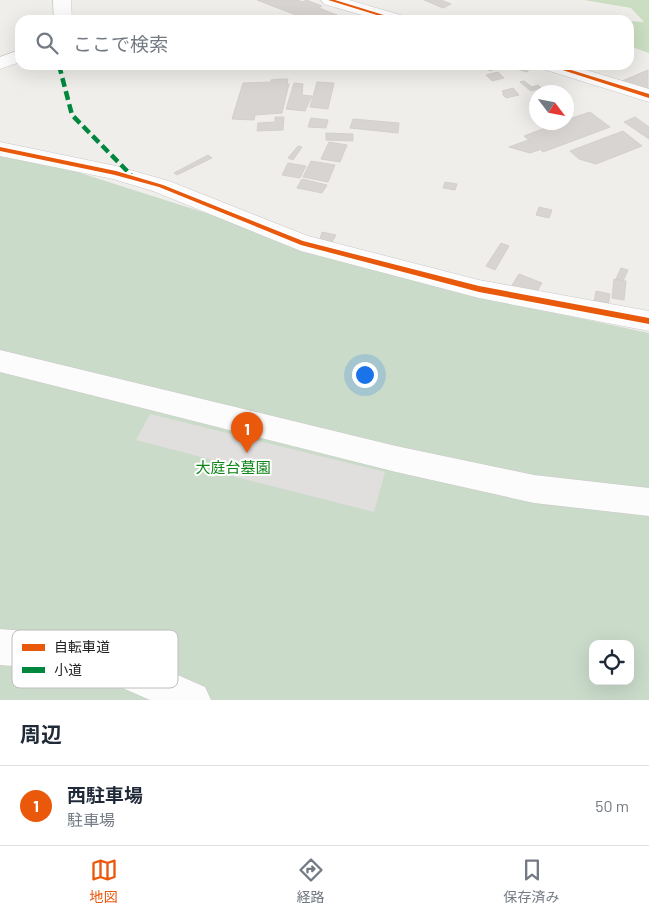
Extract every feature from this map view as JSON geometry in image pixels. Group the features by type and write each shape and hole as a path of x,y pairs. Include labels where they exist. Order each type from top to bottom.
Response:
{"street":[{"path":"62,0 63,15"},
{"path":"330,0 381,15"},
{"path":"0,63 15,58"},
{"path":"566,70 649,96"},
{"path":"0,149 116,173 161,186 301,243 479,289 649,321"},
{"path":"0,361 396,460 534,489 649,502"},
{"path":"165,688 192,700"}],"green space":[{"path":"584,0 649,0 649,53 634,48 634,21 644,22 631,8"},
{"name":"大庭台墓園","path":"0,155 49,163 444,289 649,333 649,700 0,700"}],"shaded area":[{"path":"150,414 385,472 374,512 232,476 236,466 136,440"}],"building":[{"path":"257,0 297,0 303,2 306,0 322,6 319,8 337,15 296,15"},
{"path":"424,0 441,0 451,4 443,8"},
{"path":"648,70 648,90 622,81"},
{"path":"498,72 504,78 492,81 486,75"},
{"path":"288,79 287,84 289,84 282,113 255,115 254,120 232,119 243,83 271,82 271,80"},
{"path":"524,81 529,85 529,89 520,82"},
{"path":"317,82 334,83 328,109 310,107"},
{"path":"294,83 303,84 302,95 312,96 305,111 286,109"},
{"path":"513,88 519,95 506,98 502,94 504,94 502,91"},
{"path":"590,112 610,127 543,152 524,136 540,130 574,130 574,117"},
{"path":"275,117 284,117 283,130 257,131 258,123 275,122"},
{"path":"635,117 649,127 649,139 624,122"},
{"path":"311,118 328,120 326,128 308,127"},
{"path":"353,119 399,123 398,133 350,128"},
{"path":"623,131 642,146 596,164 579,159 570,151"},
{"path":"326,133 353,134 353,141 326,140"},
{"path":"528,140 539,150 530,153 509,147"},
{"path":"329,142 347,145 340,162 321,159"},
{"path":"298,146 302,147 293,160 288,158"},
{"path":"208,155 212,158 177,175 174,173"},
{"path":"311,161 335,165 328,182 303,177"},
{"path":"288,163 306,166 300,178 282,175"},
{"path":"302,179 327,185 322,193 297,188"},
{"path":"445,182 457,184 455,190 443,188"},
{"path":"539,207 552,210 549,218 536,215"},
{"path":"322,232 336,235 332,242 320,239"},
{"path":"501,243 509,246 495,270 486,266"},
{"path":"621,268 628,270 623,281 616,279"},
{"path":"519,274 542,283 534,296 509,290"},
{"path":"614,279 626,281 624,300 612,298"},
{"path":"596,291 610,294 608,306 594,303"}],"marked path":[{"path":"60,70 72,115 131,175"}],"cycle path":[{"path":"330,0 381,15"},
{"path":"566,70 649,96"},
{"path":"0,149 116,173 161,186 301,243 479,289 649,321"}],"place":[{"name":"西駐車場","path":"247,453"}]}
